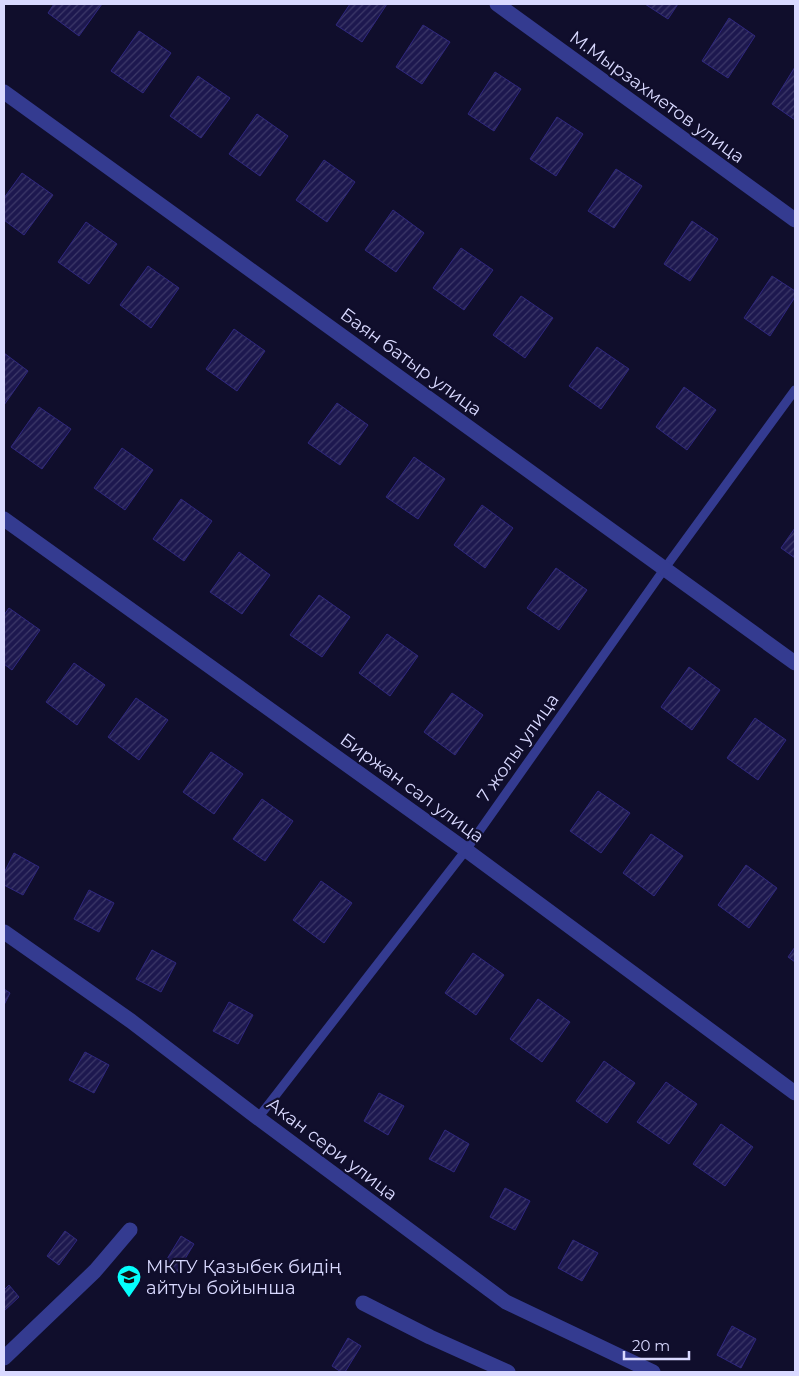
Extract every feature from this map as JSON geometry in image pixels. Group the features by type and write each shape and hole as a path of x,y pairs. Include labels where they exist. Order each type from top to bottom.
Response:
{"street":[{"name":"М.Мырзахметов улица","path":"497,4 795,220"},
{"name":"Баян батыр улица","path":"4,92 795,662"},
{"name":"Биржан сал улица","path":"4,519 466,850 795,1092"},
{"name":"Акан сери улица","path":"4,932 131,1021 506,1302 653,1372"},
{"path":"4,1358 95,1271 130,1230"},
{"path":"363,1303 430,1337 508,1372"}],"lane":[{"name":"7 жолы улица","path":"258,1118 466,850 795,390"}],"building":[{"path":"54,4 102,4 79,36 48,13"},
{"path":"350,4 387,4 362,42 336,25"},
{"path":"645,4 678,4 668,19"},
{"path":"729,18 755,36 728,78 702,61"},
{"path":"423,25 450,42 422,84 396,67"},
{"path":"139,31 171,53 143,93 111,71"},
{"path":"795,67 795,120 772,104"},
{"path":"495,72 521,89 494,131 468,114"},
{"path":"198,76 230,98 201,138 170,116"},
{"path":"257,114 288,136 260,176 229,154"},
{"path":"557,117 583,134 556,176 530,159"},
{"path":"324,160 355,182 327,222 296,200"},
{"path":"616,169 642,186 614,228 588,211"},
{"path":"22,173 53,195 24,235 4,220 4,198"},
{"path":"393,210 424,233 396,272 365,250"},
{"path":"692,221 718,239 690,281 664,264"},
{"path":"86,222 117,244 89,284 58,262"},
{"path":"461,248 493,270 464,310 433,288"},
{"path":"148,266 179,288 151,328 120,305"},
{"path":"772,276 795,291 795,297 770,336 744,318"},
{"path":"521,296 553,318 525,358 493,335"},
{"path":"234,329 265,351 237,391 206,369"},
{"path":"597,347 629,369 601,409 569,386"},
{"path":"4,353 28,371 4,405"},
{"path":"684,387 716,410 687,450 656,427"},
{"path":"337,403 368,425 340,465 308,443"},
{"path":"39,407 71,429 42,469 11,447"},
{"path":"122,448 153,470 125,510 94,488"},
{"path":"414,457 445,479 418,519 386,497"},
{"path":"181,499 212,521 184,561 153,539"},
{"path":"482,505 513,528 485,568 454,545"},
{"path":"795,528 795,558 781,548"},
{"path":"239,552 270,575 242,614 210,592"},
{"path":"556,568 587,590 559,630 527,608"},
{"path":"319,595 350,617 322,657 290,635"},
{"path":"9,608 40,630 12,670 4,664 4,615"},
{"path":"387,634 418,656 390,696 359,673"},
{"path":"74,663 105,685 77,725 46,702"},
{"path":"689,667 720,690 692,730 661,707"},
{"path":"452,693 483,715 455,755 424,732"},
{"path":"136,698 168,720 139,760 108,737"},
{"path":"755,718 786,740 758,780 727,758"},
{"path":"211,752 243,774 214,814 183,792"},
{"path":"598,791 630,813 601,853 570,831"},
{"path":"262,799 293,821 265,861 233,839"},
{"path":"651,834 683,856 654,896 623,873"},
{"path":"14,853 39,867 23,895 4,885 4,873"},
{"path":"746,865 777,888 749,928 718,905"},
{"path":"321,881 352,903 324,943 293,920"},
{"path":"89,890 114,903 99,932 74,919"},
{"path":"795,947 795,962 788,957"},
{"path":"152,950 176,963 161,992 136,979"},
{"path":"473,953 504,975 476,1015 445,993"},
{"path":"4,989 10,993 4,1005"},
{"path":"538,999 570,1022 542,1062 510,1039"},
{"path":"229,1002 253,1015 238,1044 213,1031"},
{"path":"85,1052 109,1065 94,1093 69,1080"},
{"path":"604,1061 635,1083 607,1123 576,1101"},
{"path":"666,1082 697,1104 669,1144 637,1122"},
{"path":"379,1093 404,1106 388,1135 364,1121"},
{"path":"721,1124 753,1147 725,1186 693,1164"},
{"path":"445,1130 469,1144 454,1172 429,1159"},
{"path":"505,1188 530,1201 515,1230 490,1217"},
{"path":"65,1231 77,1240 59,1265 47,1256"},
{"path":"181,1236 194,1244 177,1272 164,1264"},
{"path":"573,1240 598,1253 582,1281 558,1268"},
{"path":"9,1285 19,1297 4,1311 4,1290"},
{"path":"732,1326 756,1339 741,1368 717,1355"},
{"path":"348,1338 361,1346 345,1372 341,1372 332,1366"}],"place":[{"name":"МКТУ Қазыбек бидің айтуы бойынша","path":"129,1298"}]}
